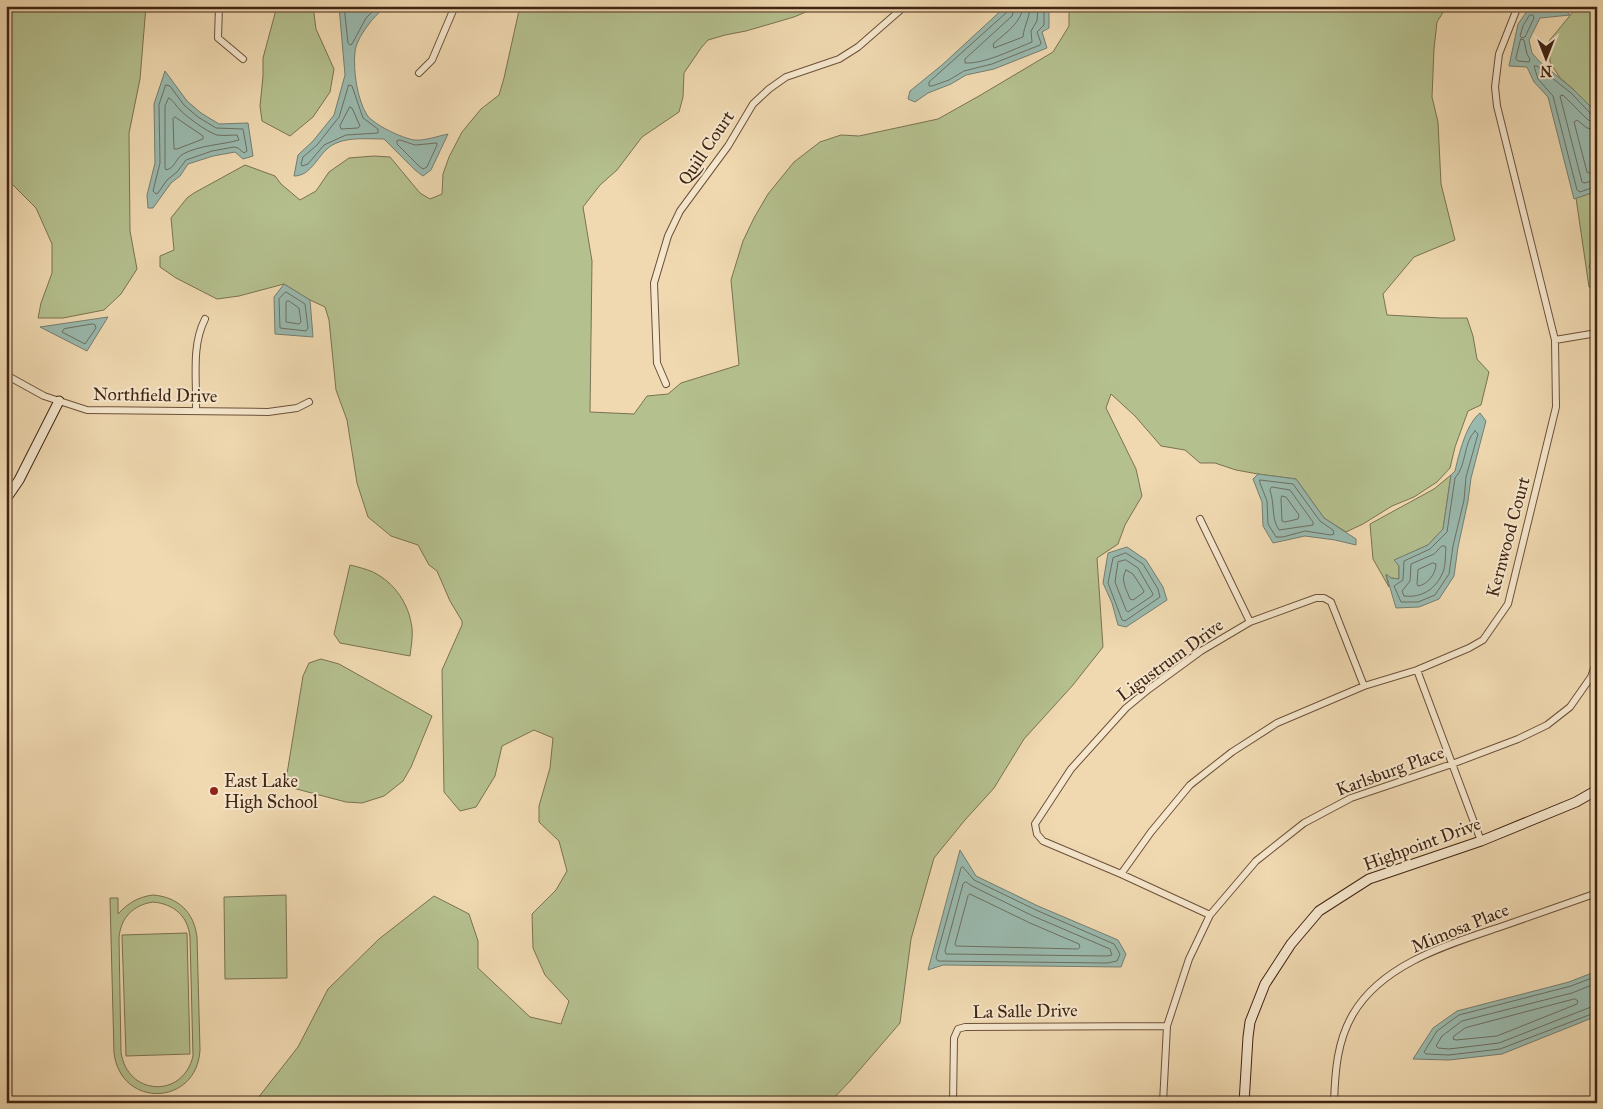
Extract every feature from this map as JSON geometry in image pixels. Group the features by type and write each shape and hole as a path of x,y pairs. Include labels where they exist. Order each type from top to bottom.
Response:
{"street":[{"path":"219,6 218,38 243,59"},
{"path":"419,73 432,60 455,6"},
{"name":"Quill Court","path":"666,384 657,363 654,282 668,236 680,211 728,146 753,104 769,89 786,77 839,59 858,47 905,6"},
{"name":"Kernwood Court","path":"1121,874 1151,832 1190,785 1232,752 1277,723 1364,686 1417,670 1469,648 1483,640 1508,604 1556,407 1555,340 1497,106 1495,86 1499,54 1518,6"},
{"path":"196,410 197,344 205,318"},
{"path":"1555,340 1597,333"},
{"name":"Northfield Drive","path":"6,374 44,396 87,410 268,412 297,408 309,402"},
{"path":"6,498 19,480 59,401"},
{"path":"1200,519 1250,622"},
{"name":"Ligustrum Drive","path":"1210,915 1043,841 1037,834 1034,824 1071,769 1126,708 1201,651 1250,622 1316,598 1324,598 1331,602 1364,686"},
{"name":"Karlsburg Place","path":"1163,1103 1166,1026 1189,959 1210,915 1256,861 1304,823 1351,798 1518,740 1547,725 1570,706 1591,677 1597,660"},
{"path":"1417,670 1481,841"},
{"name":"Highpoint Drive","path":"1244,1103 1250,1022 1265,984 1291,944 1319,911 1369,879 1481,841 1576,802 1597,790"},
{"name":"Mimosa Place","path":"1334,1103 1335,1076 1340,1046 1351,1016 1366,996 1390,974 1442,947 1597,893"},
{"name":"La Salle Drive","path":"953,1103 954,1038 958,1029 964,1026 1166,1026"},
{"path":"1586,1103 1597,1099"}],"green space":[{"path":"6,6 146,6 140,79 129,133 130,231 137,269 121,294 104,310 63,318 38,318 41,303 52,273 52,244 36,208 6,180"},
{"path":"277,6 313,6 316,29 334,69 330,92 313,117 290,136 262,121 260,106 263,58"},
{"path":"520,6 820,6 794,17 708,40 684,73 683,97 679,112 642,137 617,170 600,185 583,207 592,261 590,412 634,414 647,396 668,394 681,383 739,365 731,280 743,241 754,218 768,194 794,162 820,142 841,135 859,136 938,119 979,96 1053,52 1069,26 1069,6 1447,6 1437,22 1432,97 1438,122 1441,184 1455,240 1414,257 1383,294 1387,315 1467,318 1473,336 1477,359 1489,372 1481,405 1468,411 1455,447 1450,468 1437,482 1414,497 1392,506 1346,532 1324,518 1296,479 1236,470 1215,463 1200,463 1185,450 1161,446 1135,416 1111,394 1106,408 1136,469 1142,496 1125,525 1118,544 1097,558 1103,647 1073,685 1024,739 994,788 934,858 911,939 900,1023 829,1103 254,1103 298,1047 328,989 379,939 434,896 469,914 478,941 478,968 530,1017 561,1024 569,1001 545,975 533,948 532,914 556,890 567,871 559,841 539,822 539,806 550,768 553,738 534,730 502,746 495,776 476,807 460,811 444,792 442,670 462,625 462,621 450,601 437,571 429,565 418,545 391,536 368,517 357,483 347,420 336,390 329,320 325,307 284,284 239,296 217,299 176,278 160,267 160,256 174,250 171,218 187,198 245,165 275,176 281,184 300,200 316,191 329,172 349,158 390,157 420,193 430,199 442,194 443,174 449,157 462,132 481,109 499,95"},
{"path":"1578,6 1597,6 1597,113 1560,78 1550,62 1549,41"},
{"path":"1597,191 1597,257 1592,257 1589,268 1597,271 1597,287 1589,287 1576,198"},
{"path":"1451,475 1443,529 1428,545 1395,560 1399,566 1399,579 1386,575 1389,587 1373,559 1370,524 1434,489"},
{"path":"350,565 370,571 381,577 400,595 408,611 412,628 410,656 340,643 334,634"},
{"path":"321,659 339,664 432,716 411,767 403,781 384,796 362,803 346,802 285,786 303,676 309,663"},
{"path":"153,895 170,899 183,907 195,928 197,937 200,1050 196,1069 186,1082 173,1090 158,1094 143,1091 130,1084 120,1071 114,1053 110,898 118,898 118,914 134,901","holes":["153,902 161,903 179,912 189,930 193,1056 187,1070 178,1080 156,1087 144,1084 133,1077 125,1067 121,1052 119,939 122,925 134,909"]},
{"path":"286,895 287,978 225,979 224,897"},
{"path":"187,933 190,1054 126,1056 122,935"}],"water":[{"path":"339,6 388,6 367,26 356,46 356,84 367,115 376,123 403,137 414,140 448,134 431,170 423,176 384,139 354,139 333,145 323,153 309,170 294,176 298,155 313,141 334,115 345,75"},
{"path":"1006,6 1049,6 1049,28 1042,32 1047,48 994,69 966,75 951,84 928,93 915,102 908,99 910,91 942,65"},
{"path":"1563,6 1570,15 1540,18 1529,40 1532,53 1539,61 1574,90 1597,113 1597,191 1574,199 1548,97 1534,82 1527,67 1509,66 1518,24 1530,7"},
{"path":"165,71 187,101 201,113 219,124 248,123 253,156 243,159 235,152 213,156 188,164 153,208 148,208 147,195 155,163 154,104"},
{"path":"284,284 310,300 313,337 275,334 274,297"},
{"path":"108,317 87,351 40,327"},
{"path":"1480,413 1486,421 1471,478 1454,576 1439,599 1419,607 1396,608 1386,574 1391,578 1399,579 1399,566 1394,560 1428,545 1443,529 1451,475 1455,471 1467,432"},
{"path":"1258,474 1296,479 1324,518 1356,539 1356,545 1305,536 1273,543 1263,526 1262,502 1253,479"},
{"path":"1127,547 1146,560 1163,587 1167,600 1126,627 1118,625 1112,603 1103,583 1108,553"},
{"path":"960,850 976,876 1038,906 1118,940 1126,954 1121,967 943,965 928,970"},
{"path":"1597,971 1597,1016 1502,1054 1449,1060 1413,1059 1433,1028 1457,1011 1569,982"}],"place":[{"name":"East Lake High School","path":"214,791"}]}
